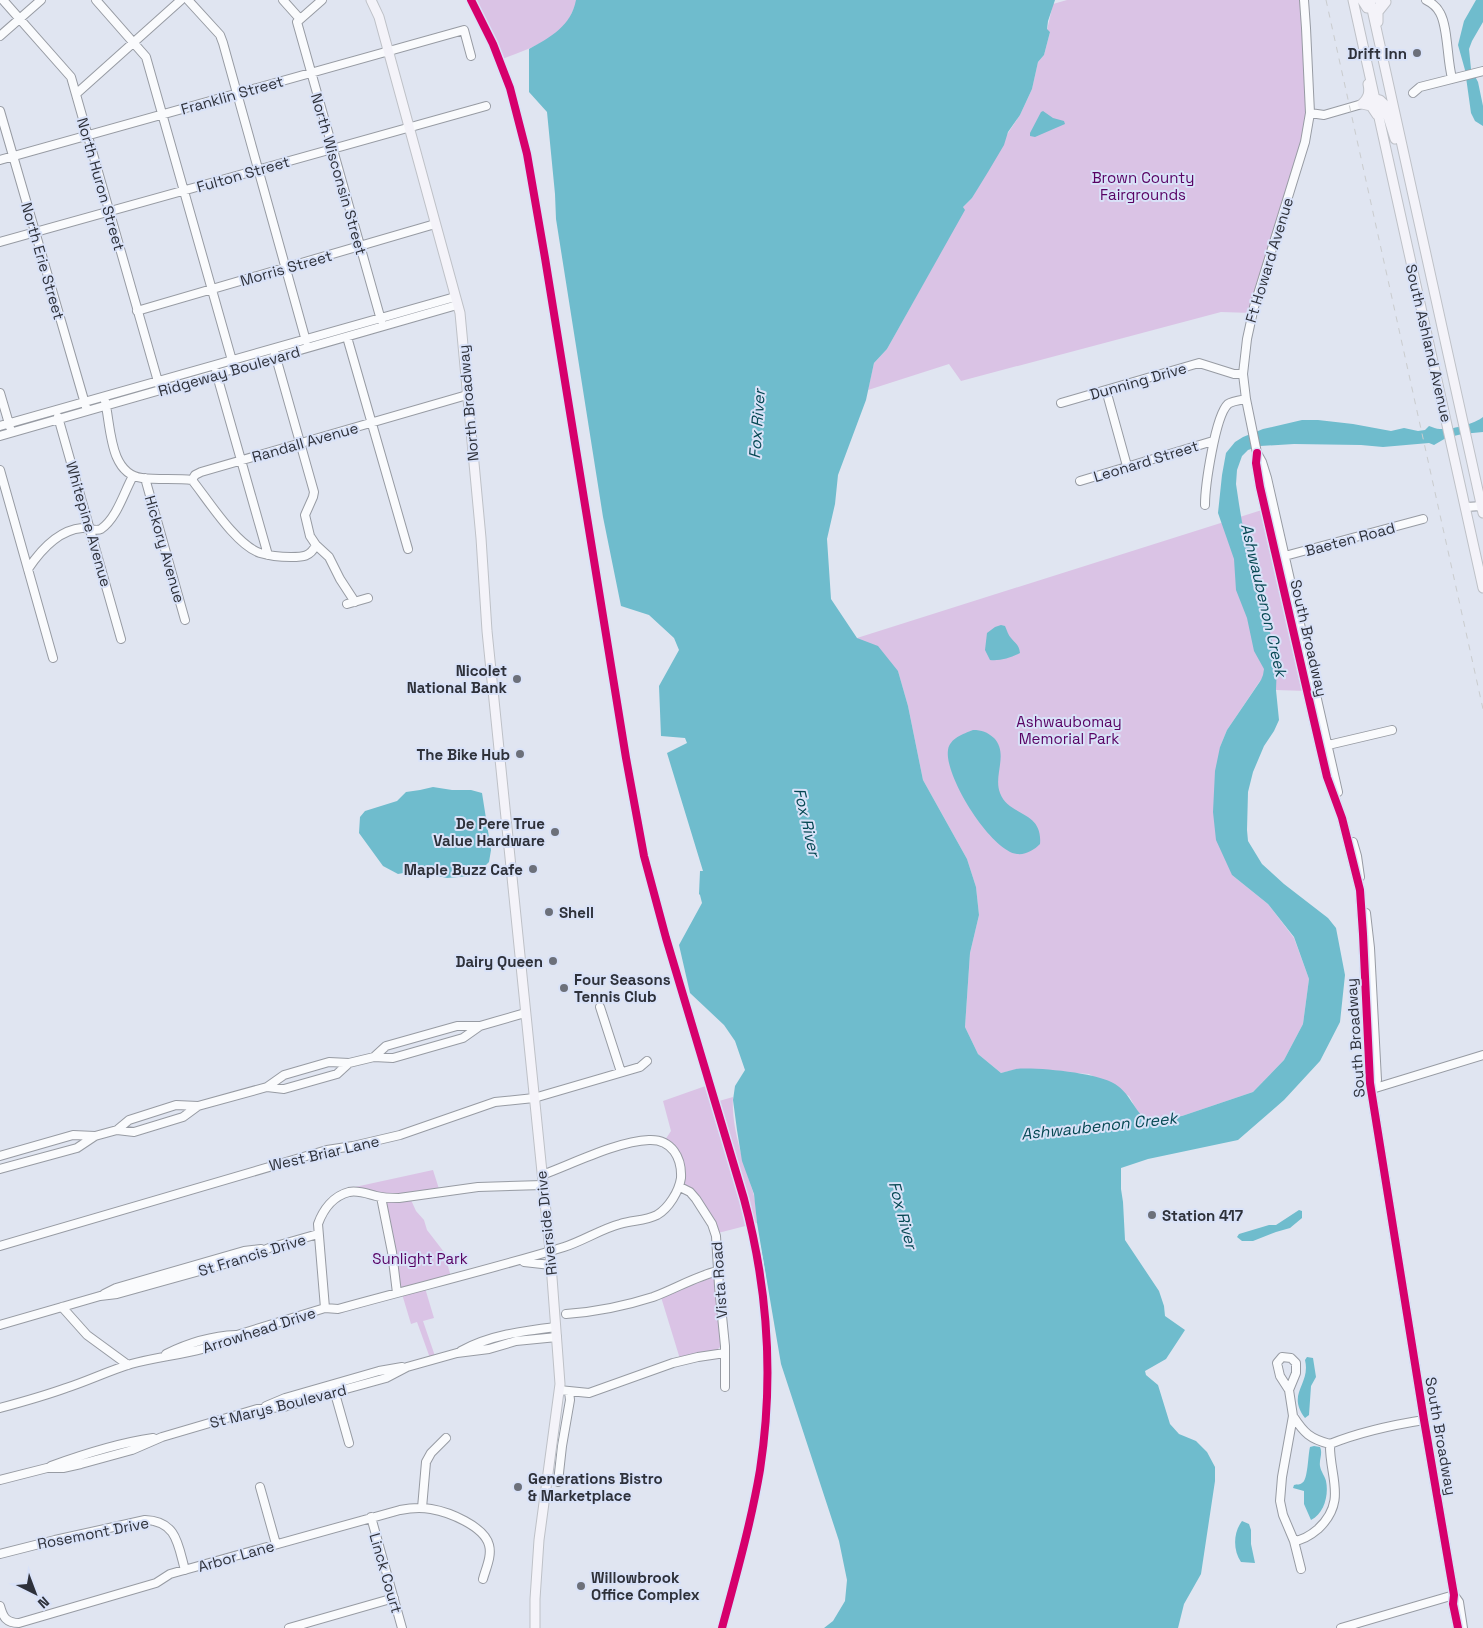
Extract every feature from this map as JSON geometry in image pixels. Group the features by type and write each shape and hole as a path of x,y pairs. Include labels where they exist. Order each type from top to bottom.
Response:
{"main road":[{"name":"North Broadway","path":"371,0 379,17 460,313 481,538 487,631 506,817"},
{"path":"1349,0 1368,87 1368,100"},
{"path":"1353,0 1368,100 1380,122"},
{"path":"1362,0 1367,8 1371,5 1385,2"},
{"path":"1385,2 1377,15 1402,127 1402,146"},
{"name":"South Ashland Avenue","path":"1371,5 1482,508"},
{"path":"1368,100 1384,104 1399,150 1405,159"},
{"name":"South Ashland Avenue","path":"1368,100 1380,122 1483,588"},
{"name":"Riverside Drive","path":"506,817 550,1251 559,1390 539,1540 534,1599 535,1628"}],"street":[{"name":"North Huron Street","path":"3,0 71,77 160,390"},
{"path":"0,36 41,0"},
{"path":"96,0 146,57 234,369"},
{"path":"76,94 182,0"},
{"path":"188,0 222,39 308,348"},
{"name":"North Wisconsin Street","path":"283,0 298,20 332,149 383,326"},
{"path":"298,20 322,0"},
{"name":"Ft Howard Avenue","path":"1246,399 1243,374 1247,339 1254,307 1302,154 1310,113 1304,0"},
{"path":"1426,0 1434,5 1442,17 1448,64 1452,78"},
{"name":"Franklin Street","path":"0,160 464,30 471,56"},
{"path":"1413,92 1420,87 1483,70"},
{"path":"1310,113 1324,115 1368,100"},
{"name":"Fulton Street","path":"0,242 486,106"},
{"name":"North Erie Street","path":"0,111 87,412"},
{"name":"Morris Street","path":"137,311 435,224"},
{"name":"Ridgeway Boulevard","path":"0,426 380,317 456,301"},
{"name":"Ridgeway Boulevard","path":"0,436 347,337 456,301"},
{"path":"347,337 408,549"},
{"path":"273,348 314,492 314,497 306,511 305,520 310,536 316,545 329,557 351,603 368,598"},
{"name":"Dunning Drive","path":"1061,403 1199,363 1234,374 1243,374"},
{"path":"214,365 268,555"},
{"path":"1106,390 1127,466"},
{"path":"0,393 11,433"},
{"name":"Randall Avenue","path":"192,480 195,475 201,472 467,395"},
{"path":"103,397 116,455 122,466 132,476 192,480 230,529 259,553 279,557 304,557 311,553 316,545"},
{"path":"1205,505 1213,441 1224,409 1228,404 1246,399"},
{"name":"South Broadway","path":"1246,399 1257,453 1255,458 1257,470 1328,745 1336,787 1357,856 1369,928 1377,1080 1372,1089"},
{"name":"Whitepine Avenue","path":"56,410 121,638"},
{"name":"Leonard Street","path":"1080,481 1213,441"},
{"path":"0,470 53,658"},
{"path":"28,569 35,558 52,541 72,530 84,528 98,530 108,522 116,510 132,476"},
{"name":"Hickory Avenue","path":"145,478 185,620"},
{"path":"1465,507 1482,508"},
{"name":"Baeten Road","path":"1281,557 1423,519"},
{"name":"South Broadway","path":"1281,557 1320,747 1342,818 1360,890 1370,1083 1458,1628"},
{"path":"1320,747 1392,730"},
{"path":"600,1007 621,1072"},
{"path":"374,1057 386,1046 457,1026 480,1026 525,1013"},
{"path":"117,1130 130,1120 176,1105 198,1106 267,1087 284,1075 329,1062 349,1063 374,1057 393,1058 463,1038 480,1026"},
{"path":"1372,1089 1483,1055"},
{"name":"West Briar Lane","path":"0,1246 308,1155 400,1135 495,1102 534,1098 640,1067 647,1061"},
{"path":"267,1087 284,1089 336,1074 349,1063"},
{"path":"0,1156 73,1135 95,1136 117,1130 134,1132 183,1118 198,1106"},
{"path":"0,1170 77,1148 95,1136"},
{"path":"542,1175 618,1147 638,1141 651,1140 668,1145 679,1158 681,1165 680,1187"},
{"name":"St Francis Drive","path":"0,1325 62,1306 100,1296 118,1294 246,1258 268,1248 318,1234 318,1224 322,1213 329,1204 349,1192 399,1198 478,1186 543,1185"},
{"name":"Arrowhead Drive","path":"0,1408 68,1387 128,1365 159,1357 181,1355 202,1350 237,1335 325,1308 338,1309 573,1244 620,1224 643,1220 659,1214 672,1200 680,1187"},
{"name":"Vista Road","path":"680,1187 690,1192 696,1199 712,1224 717,1242 725,1353 725,1387"},
{"path":"381,1197 392,1252 397,1293"},
{"path":"318,1234 325,1308"},
{"path":"517,1261 535,1262 551,1266"},
{"path":"566,1314 612,1308 633,1303 718,1271"},
{"path":"62,1306 87,1335 128,1365"},
{"name":"St Marys Boulevard","path":"0,1480 47,1468 63,1468 81,1464 132,1450 162,1437 257,1409 284,1406 386,1378 407,1367 556,1332"},
{"path":"559,1390 589,1393 673,1363 725,1353"},
{"path":"257,1409 285,1398 332,1384 379,1371 407,1367"},
{"path":"332,1384 349,1443"},
{"path":"1289,1390 1293,1416 1282,1477 1280,1501 1283,1516 1294,1541 1301,1569"},
{"path":"558,1482 570,1400 569,1391"},
{"path":"1293,1416 1302,1430 1316,1440 1330,1444 1389,1426 1424,1420"},
{"path":"422,1508 426,1462 431,1453 446,1438"},
{"path":"1294,1541 1300,1541 1310,1535 1320,1526 1331,1511 1335,1494 1330,1444"},
{"path":"260,1487 276,1544"},
{"name":"Arbor Lane","path":"0,1606 3,1616 7,1620 12,1623 19,1623 156,1584 170,1574 400,1510 422,1508 450,1514 482,1532 488,1542 490,1551 483,1579"},
{"name":"Linck Court","path":"371,1518 402,1628"},
{"name":"Rosemont Drive","path":"0,1554 55,1540 146,1520 154,1520 164,1524 174,1534 185,1570"},
{"path":"1341,1628 1454,1595"},
{"name":"South Broadway","path":"1454,1595 1459,1602 1463,1628"},
{"path":"288,1628 394,1598"}],"green space":[{"path":"471,0 576,0 577,2 568,21 550,38 500,60"},
{"name":"Brown County Fairgrounds","path":"1067,0 1304,0 1310,113 1252,313 1221,312 961,381 949,364 868,390 874,363 887,349 964,210 963,207 972,198 1020,115 1032,89 1038,62 1044,55 1050,32 1047,30 1053,4"},
{"name":"Ashwaubomay Memorial Park","path":"1265,509 1307,691 1276,690 1260,681 1227,730 1220,747 1232,875 1268,904 1294,938 1309,979 1303,1024 1284,1060 1253,1092 1182,1116 1148,1121 1139,1114 1129,1096 1089,1074 1018,1069 1001,1073 978,1054 965,1027 970,953 979,915 976,887 967,859 923,780 908,706 898,671 857,638"},
{"path":"714,1083 719,1101 733,1097 736,1133 754,1196 757,1223 718,1233 685,1187 684,1167 681,1157 665,1140 671,1131 663,1101"},
{"path":"433,1170 439,1189 397,1195 365,1191 355,1187"},
{"name":"Sunlight Park","path":"411,1200 416,1211 424,1220 427,1230 444,1252 451,1277 399,1290 396,1254 385,1202"},
{"path":"713,1277 715,1279 720,1320 720,1347 717,1350 680,1359 661,1297"},
{"path":"425,1288 434,1318 423,1321 435,1356 430,1358 417,1322 411,1324 402,1294"}],"water":[{"path":"576,0 1055,0 1048,21 1047,29 1050,32 1044,55 1038,62 1032,89 1020,115 1008,132 1004,145 972,198 963,207 965,210 887,349 874,363 866,400 838,475 835,504 827,539 831,599 857,638 878,646 898,671 908,706 923,780 967,859 976,887 979,915 970,953 965,1027 978,1054 1001,1073 1016,1069 1038,1069 1082,1074 1107,1080 1115,1084 1129,1097 1148,1121 1182,1116 1253,1092 1284,1060 1303,1024 1309,979 1294,937 1268,904 1232,875 1216,840 1213,812 1215,771 1220,747 1227,730 1261,680 1264,669 1254,651 1247,618 1236,590 1234,559 1218,513 1226,453 1235,442 1243,437 1263,429 1302,420 1353,424 1391,431 1404,428 1418,431 1425,430 1429,426 1440,429 1456,427 1474,422 1483,417 1483,432 1446,438 1434,445 1429,443 1383,447 1294,444 1260,446 1248,450 1242,456 1237,470 1236,484 1242,522 1254,561 1277,663 1276,690 1279,720 1264,746 1253,772 1248,792 1248,841 1262,864 1284,884 1328,918 1336,928 1345,975 1340,1022 1320,1061 1284,1100 1238,1140 1148,1159 1121,1168 1125,1240 1159,1291 1165,1316 1185,1330 1166,1359 1145,1371 1146,1375 1158,1385 1170,1424 1179,1434 1196,1441 1207,1452 1215,1467 1215,1481 1201,1574 1184,1604 1178,1628 824,1628 833,1621 845,1601 847,1580 839,1541 781,1364 757,1223 754,1194 742,1161 733,1100 735,1086 745,1070 735,1041 724,1025 690,993 679,945 702,903 699,894 700,871 703,871 667,753 687,743 685,738 661,736 659,686 679,650 674,638 649,615 621,606 603,517 556,219 547,112 529,92 529,49 545,40 565,24 570,17"},
{"path":"1476,0 1483,0 1483,22 1469,49 1471,69 1478,82 1483,106 1483,126 1475,121 1471,113 1465,70 1458,45 1464,21"},
{"path":"1043,111 1053,118 1064,121 1065,124 1035,137 1030,136 1030,133"},
{"path":"1001,625 1005,626 1009,635 1018,646 1020,653 1005,659 990,660 985,650 987,633"},
{"path":"973,730 987,733 998,744 1001,758 998,779 1000,793 1004,801 1031,819 1040,833 1040,844 1030,852 1017,854 1006,850 995,840 971,811 953,777 949,762 949,746 954,739"},
{"path":"433,787 471,790 482,793 491,850 489,862 481,870 470,876 447,878 414,871 398,874 383,866 359,833 360,817 365,811 397,801 406,792"},
{"path":"1299,1210 1302,1211 1302,1218 1290,1228 1253,1241 1242,1241 1237,1237 1239,1234 1269,1225 1276,1225"},
{"path":"1307,1357 1313,1358 1316,1377 1311,1386 1309,1415 1305,1418 1300,1409 1298,1395 1305,1376 1305,1360"},
{"path":"1310,1447 1320,1447 1321,1450 1320,1466 1326,1481 1327,1492 1325,1504 1311,1520 1304,1504 1304,1491 1293,1488 1294,1485 1304,1481 1307,1473"},
{"path":"1242,1521 1249,1524 1251,1530 1251,1544 1255,1563 1241,1562 1238,1557 1235,1542 1237,1531"}],"railway":[{"path":"1326,0 1483,709"}],"cycle path":[{"path":"471,0 493,44 510,88 527,154 626,758 644,856 666,938 744,1199 759,1266 766,1334 767,1402 764,1436 752,1510 722,1628"},
{"path":"1257,453 1256,463 1260,487 1327,777 1342,818 1360,890 1370,1083 1458,1628"}],"place":[{"name":"Drift Inn","path":"1417,53"},
{"name":"Nicolet National Bank","path":"517,679"},
{"name":"The Bike Hub","path":"520,754"},
{"name":"De Pere True Value Hardware","path":"555,832"},
{"name":"Maple Buzz Cafe","path":"533,869"},
{"name":"Shell","path":"549,912"},
{"name":"Dairy Queen","path":"553,961"},
{"name":"Four Seasons Tennis Club","path":"564,988"},
{"name":"Station 417","path":"1152,1215"},
{"name":"Generations Bistro & Marketplace","path":"518,1487"},
{"name":"Willowbrook Office Complex","path":"581,1586"}],"water label":[{"name":"Fox River","path":"757,424"},
{"name":"Ashwaubenon Creek","path":"1264,600"},
{"name":"Fox River","path":"807,822"},
{"name":"Ashwaubenon Creek","path":"1099,1126"},
{"name":"Fox River","path":"903,1215"}]}
